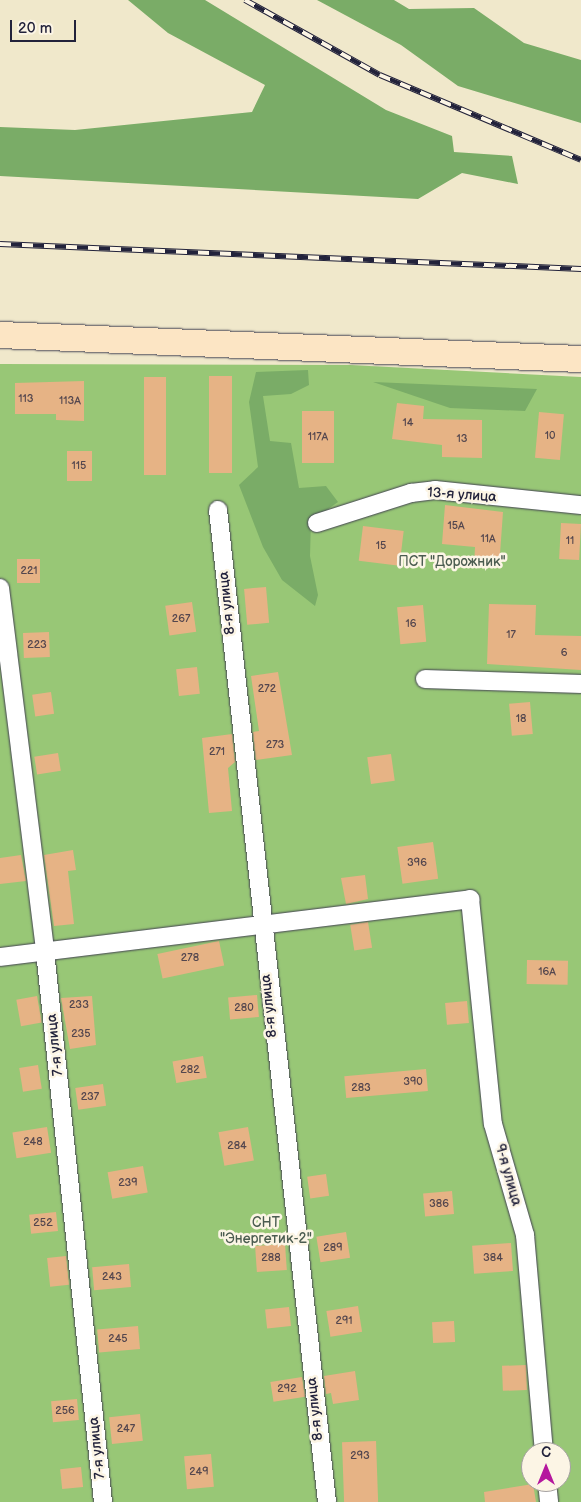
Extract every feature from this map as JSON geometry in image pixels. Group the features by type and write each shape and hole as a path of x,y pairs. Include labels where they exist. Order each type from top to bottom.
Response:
{"street":[{"path":"0,335 581,360"},
{"name":"13-я улица","path":"317,523 411,493 435,490 581,505"},
{"name":"8-я улица","path":"218,510 260,922 327,1502"},
{"name":"7-я улица","path":"0,588 45,951 102,1502"},
{"path":"425,679 581,684"},
{"name":"9-я улица","path":"260,922 470,899 493,1124 525,1235 543,1442"},
{"path":"0,956 260,922"}],"green space":[{"path":"128,0 205,0 386,110 452,136 454,152 512,156 518,184 462,173 418,199 0,176 0,127 75,130 252,112 265,85 168,33"},
{"path":"317,0 394,0 409,9 474,8 524,43 581,60 581,123 458,86 401,45"},
{"name":"СHТ \"Энергетик-2\"","path":"0,364 350,365 581,377 581,1502 0,1502"},
{"path":"308,370 309,385 291,394 263,396 270,441 291,443 299,488 326,486 338,502 311,521 310,556 318,595 315,606 282,580 263,547 239,485 258,467 249,402 256,372"},
{"path":"373,382 537,389 525,411 450,408"}],"building":[{"path":"209,376 232,376 232,473 209,473"},
{"path":"144,377 166,377 166,475 144,475"},
{"path":"84,381 84,421 56,420 56,414 15,414 15,383"},
{"path":"397,403 424,406 423,419 482,420 482,458 442,457 442,445 392,439"},
{"path":"302,411 334,411 334,463 302,463"},
{"path":"539,412 564,414 560,460 535,458"},
{"path":"67,451 92,451 92,481 67,481"},
{"path":"445,505 503,512 499,568 474,566 475,547 442,544"},
{"path":"561,523 581,524 579,560 559,559"},
{"path":"363,526 404,531 399,566 359,561"},
{"path":"17,559 40,559 40,583 17,583"},
{"path":"266,587 269,623 247,625 244,589"},
{"path":"192,602 196,632 169,635 165,606"},
{"path":"489,604 536,605 535,635 581,636 581,670 487,664"},
{"path":"423,605 426,642 400,644 397,607"},
{"path":"49,632 50,657 24,658 23,633"},
{"path":"197,667 200,694 179,696 176,669"},
{"path":"278,672 292,755 256,760 253,732 259,731 251,676"},
{"path":"51,692 54,714 35,716 32,695"},
{"path":"530,702 533,734 512,736 509,704"},
{"path":"232,734 235,762 228,768 232,811 209,813 202,738"},
{"path":"58,753 61,771 37,775 34,757"},
{"path":"391,754 395,781 371,784 367,757"},
{"path":"433,842 438,879 402,884 397,847"},
{"path":"73,850 76,870 68,871 74,924 54,926 44,855"},
{"path":"21,855 26,881 0,884 0,858"},
{"path":"365,875 368,899 346,904 341,878"},
{"path":"368,922 372,948 354,950 350,925"},
{"path":"219,941 224,965 163,979 157,954"},
{"path":"527,960 568,961 568,985 527,984"},
{"path":"257,995 259,1017 230,1019 228,998"},
{"path":"37,996 42,1023 21,1026 16,1000"},
{"path":"92,996 96,1045 70,1049 61,998"},
{"path":"467,1001 469,1023 447,1025 445,1003"},
{"path":"203,1056 207,1078 176,1083 172,1061"},
{"path":"38,1065 42,1089 23,1092 19,1068"},
{"path":"426,1069 428,1091 346,1098 344,1076"},
{"path":"103,1084 106,1106 78,1110 75,1088"},
{"path":"47,1127 51,1153 16,1158 12,1132"},
{"path":"248,1127 254,1160 224,1166 218,1132"},
{"path":"143,1166 148,1193 112,1199 108,1172"},
{"path":"326,1174 329,1196 310,1198 307,1177"},
{"path":"452,1191 454,1214 425,1216 423,1194"},
{"path":"56,1212 58,1231 31,1234 29,1215"},
{"path":"346,1232 350,1258 320,1262 316,1237"},
{"path":"511,1243 513,1271 474,1274 472,1246"},
{"path":"285,1244 287,1270 257,1272 255,1246"},
{"path":"66,1256 69,1285 50,1287 47,1258"},
{"path":"129,1264 131,1287 94,1290 92,1267"},
{"path":"358,1306 362,1332 330,1337 326,1311"},
{"path":"289,1307 291,1326 267,1328 265,1310"},
{"path":"454,1321 455,1342 433,1343 432,1322"},
{"path":"138,1326 140,1349 99,1352 97,1330"},
{"path":"526,1365 527,1390 503,1391 502,1366"},
{"path":"355,1371 359,1400 333,1404 331,1393 326,1394 324,1376"},
{"path":"302,1377 305,1397 274,1402 270,1382"},
{"path":"77,1399 79,1420 53,1422 51,1401"},
{"path":"140,1414 143,1441 112,1444 109,1417"},
{"path":"376,1441 378,1502 344,1502 342,1442"},
{"path":"211,1454 214,1487 187,1489 184,1456"},
{"path":"81,1467 83,1487 62,1489 60,1469"},
{"path":"521,1486 521,1492 534,1492 536,1502 485,1502 484,1492"}],"railway":[{"path":"245,0 380,75 581,160"},
{"path":"0,244 581,269"}],"park label":[{"name":"ПСТ \"Дорожник\"","path":"452,562"}]}
